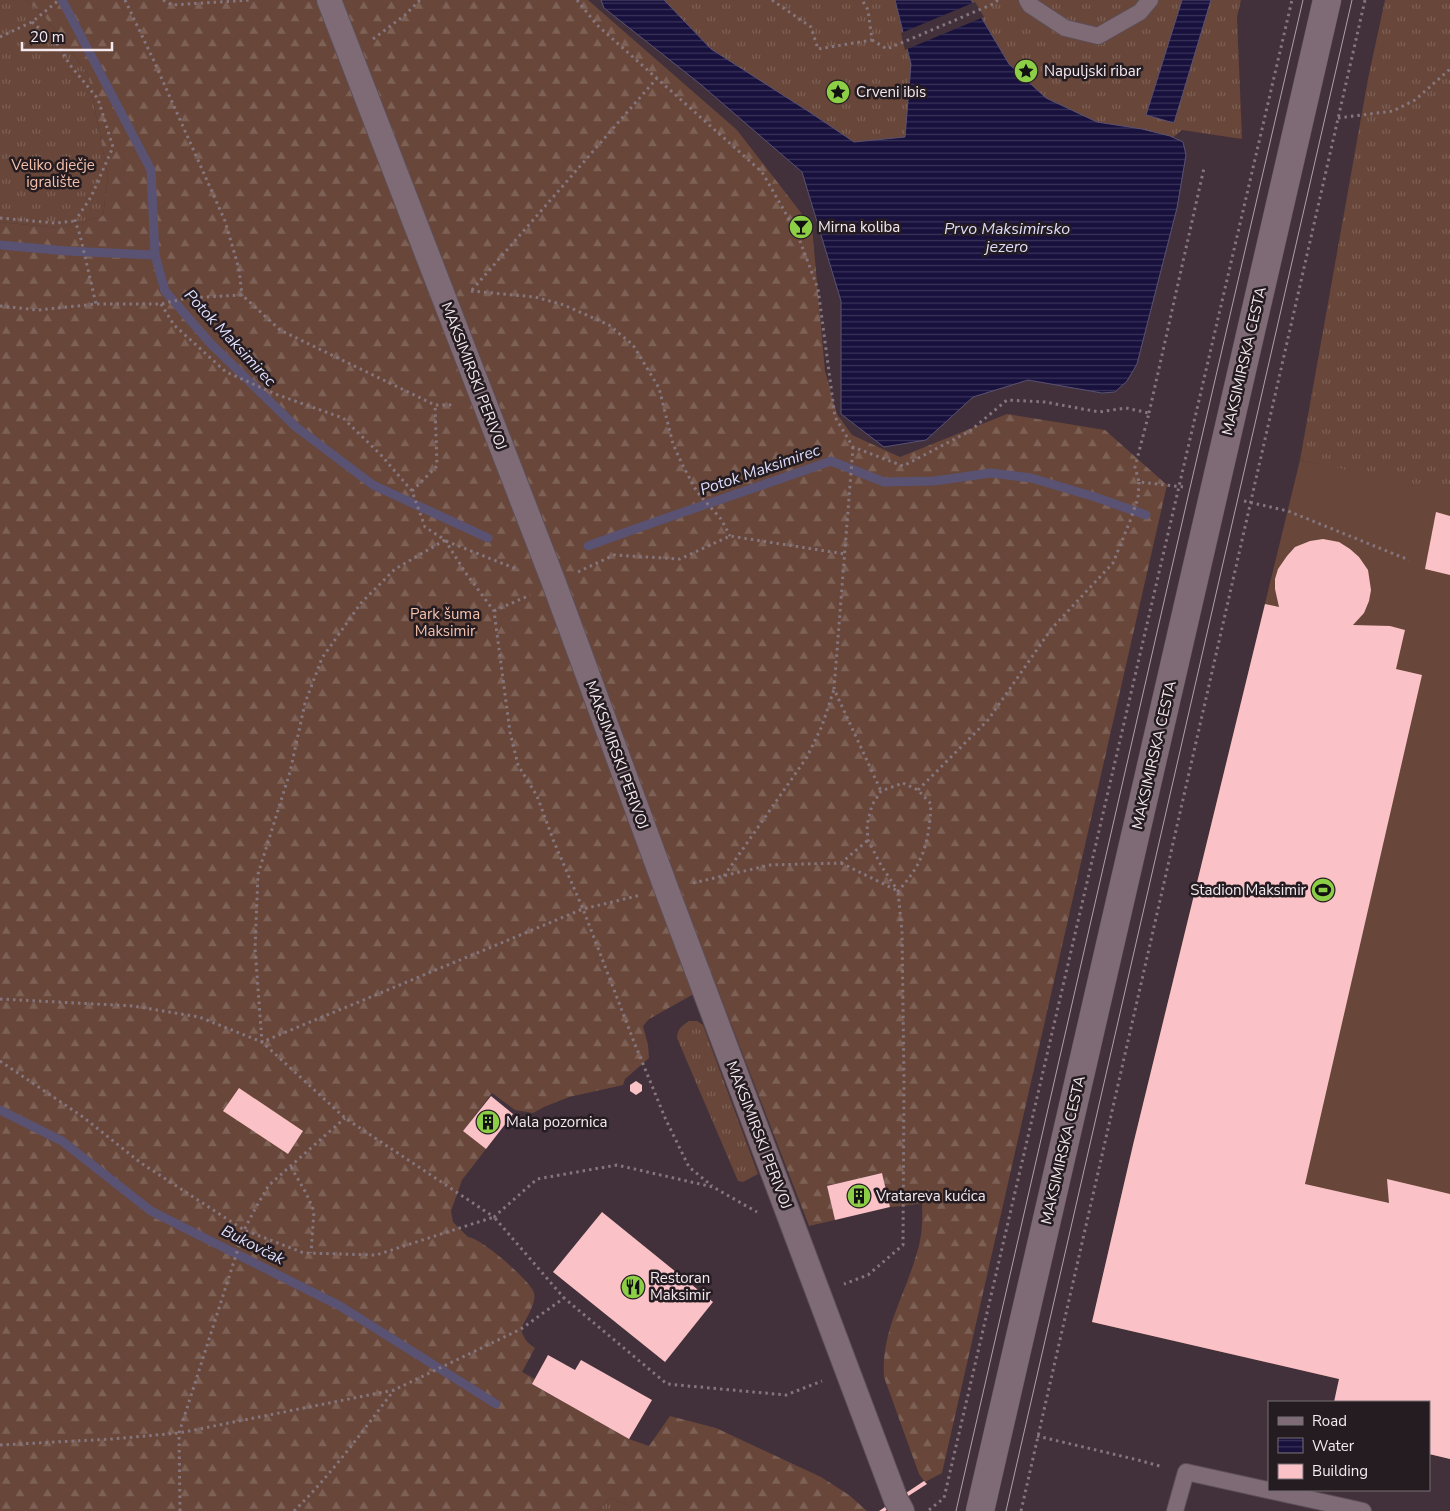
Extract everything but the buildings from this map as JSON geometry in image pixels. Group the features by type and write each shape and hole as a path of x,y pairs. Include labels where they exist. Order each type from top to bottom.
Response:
{"main road":[{"name":"MAKSIMIRSKA CESTA","path":"980,1511 1327,0"}],"street":[{"name":"MAKSIMIRSKI PERIVOJ","path":"329,0 554,583 666,888 896,1500 902,1511"}],"lane":[{"path":"1027,0 1030,5 1065,28 1098,36 1140,12 1150,0"},
{"path":"1175,1511 1186,1472 1268,1490"},
{"path":"1272,1491 1363,1511"}],"path":[{"path":"0,37 32,22 59,0"},
{"path":"125,0 225,222 240,269 242,295 280,330 435,405 449,406 483,398"},
{"path":"163,0 172,5 251,0"},
{"path":"350,56 405,15 420,0"},
{"path":"578,0 597,25 762,172 797,233 818,289 835,416 853,447 903,466 970,431 1008,400 1045,402 1099,412 1126,408 1148,413"},
{"path":"772,0 811,27 818,49 872,40 887,49 993,4 998,0"},
{"path":"862,0 868,10 872,40"},
{"path":"928,1510 944,1498 1182,486 1292,0"},
{"path":"1021,1511 1365,0"},
{"path":"0,218 55,224 75,221 91,197 113,147 98,99 70,65 57,44 32,22"},
{"path":"1338,118 1393,111 1415,100 1450,70"},
{"path":"449,311 471,291 657,78"},
{"path":"918,790 988,720 1052,628 1113,563 1138,498 1139,482 1135,467 1204,168"},
{"path":"75,221 96,304"},
{"path":"471,291 535,297 564,305 609,325 633,345 659,388 674,444 683,466 697,492 721,519 730,536"},
{"path":"0,306 38,310 96,304 161,304 187,298 242,295"},
{"path":"161,304 174,325 226,372 278,395 342,418 381,455 412,491 425,527 446,540 554,583"},
{"path":"412,491 437,466 435,405"},
{"path":"724,877 807,757 822,726 834,689 853,447"},
{"path":"1139,482 1182,486"},
{"path":"1244,501 1288,511 1409,560"},
{"path":"494,611 614,555 680,559 730,536 845,554"},
{"path":"446,540 465,572 494,611 510,732 518,765 536,796 584,909 634,1042 666,1120 689,1167 713,1187 796,1233"},
{"path":"262,1042 255,948 258,874 290,772 305,703 322,658 361,603 395,569 446,540"},
{"path":"834,689 881,791"},
{"path":"818,1293 868,1275 903,1245 904,1061 902,932 898,891 882,867 868,840 867,825 872,806 881,791 903,783 918,790 931,804 928,838 923,856 910,878 898,891"},
{"path":"841,863 868,840"},
{"path":"262,1042 584,909 666,888 724,877 770,865 841,863 898,891"},
{"path":"0,999 133,1006 199,1017 262,1042 345,1118 494,1217 564,1298 667,1384 786,1395 848,1371"},
{"path":"0,1061 83,1117 141,1163 244,1230 304,1253 376,1255 494,1217 537,1179 617,1165 713,1187"},
{"path":"180,1511 179,1434 244,1230 270,1185 345,1118"},
{"path":"290,1167 306,1193 314,1211 311,1253"},
{"path":"0,1445 179,1434 394,1390 520,1328 564,1298"},
{"path":"294,1511 308,1498 347,1452 394,1390"},
{"path":"1037,1436 1168,1468"}],"green space":[{"name":"Veliko dječje igralište","path":"0,0 25,0 42,13 88,74 108,176 103,216 58,228 0,222"},
{"name":"Park šuma Maksimir","path":"25,0 588,0 737,130 812,227 825,371 837,414 852,435 900,457 1007,414 1105,430 1167,485 942,1473 925,1482 919,1474 884,1377 886,1345 894,1315 920,1243 922,1203 890,1207 882,1173 827,1186 835,1220 809,1226 713,977 692,995 649,1019 643,1026 649,1058 625,1079 623,1085 569,1097 533,1113 515,1110 492,1093 463,1131 486,1149 462,1180 451,1211 453,1222 468,1237 483,1244 504,1260 524,1279 534,1293 534,1302 521,1329 526,1340 535,1348 522,1372 535,1379 532,1384 629,1439 649,1446 670,1416 716,1428 821,1477 849,1495 867,1511 641,1511 611,1498 597,1511 0,1511 0,222 58,228 103,216 108,176 88,74 42,13"},
{"path":"601,0 1241,0 1237,17 1242,139 1182,130 1164,145 855,177 699,83 604,8"},
{"path":"1385,0 1450,0 1450,495 1300,460 1368,79"},
{"name":"Stadion Maksimir","path":"1300,460 1450,492 1450,1459 1430,1454 1430,1401 1334,1401 1339,1379 1092,1322 1133,1145"},
{"path":"689,1021 697,1021 703,1025 758,1174 743,1182 738,1181 677,1038 679,1030"},
{"path":"611,1498 641,1511 597,1511"}],"water":[{"name":"Prvo Maksimirsko jezero","path":"601,0 664,0 711,49 854,142 905,137 911,64 895,0 971,0 1009,64 1046,98 1097,122 1142,129 1170,136 1183,142 1186,155 1177,208 1137,364 1127,381 1115,392 1102,393 1028,380 973,397 926,440 884,447 841,414 841,301 802,172 699,83 604,8"},
{"path":"1182,0 1211,0 1174,123 1146,115"}],"pier":[{"path":"975,2 984,17 905,50 901,33"}],"waterway":[{"name":"Potok Maksimirec","path":"62,0 151,170 155,255 165,291 211,344 296,427 373,485 488,538"},
{"path":"0,245 67,251 155,255"},
{"name":"Potok Maksimirec","path":"588,546 831,461 884,482 934,481 991,473 1031,478 1095,497 1146,515"},
{"name":"Bukovčak","path":"0,1110 62,1141 151,1211 340,1306 496,1404"}],"tram line":[{"path":"956,1511 1303,0"},
{"path":"1006,1511 1352,0"}],"place":[{"name":"Napuljski ribar","path":"1026,71"},
{"name":"Crveni ibis","path":"838,92"},
{"name":"Mirna koliba","path":"801,227"},
{"name":"Stadion Maksimir","path":"1323,890"},
{"name":"Mala pozornica","path":"488,1122"},
{"name":"Vratareva kućica","path":"859,1196"},
{"name":"Restoran Maksimir","path":"633,1287"}]}
